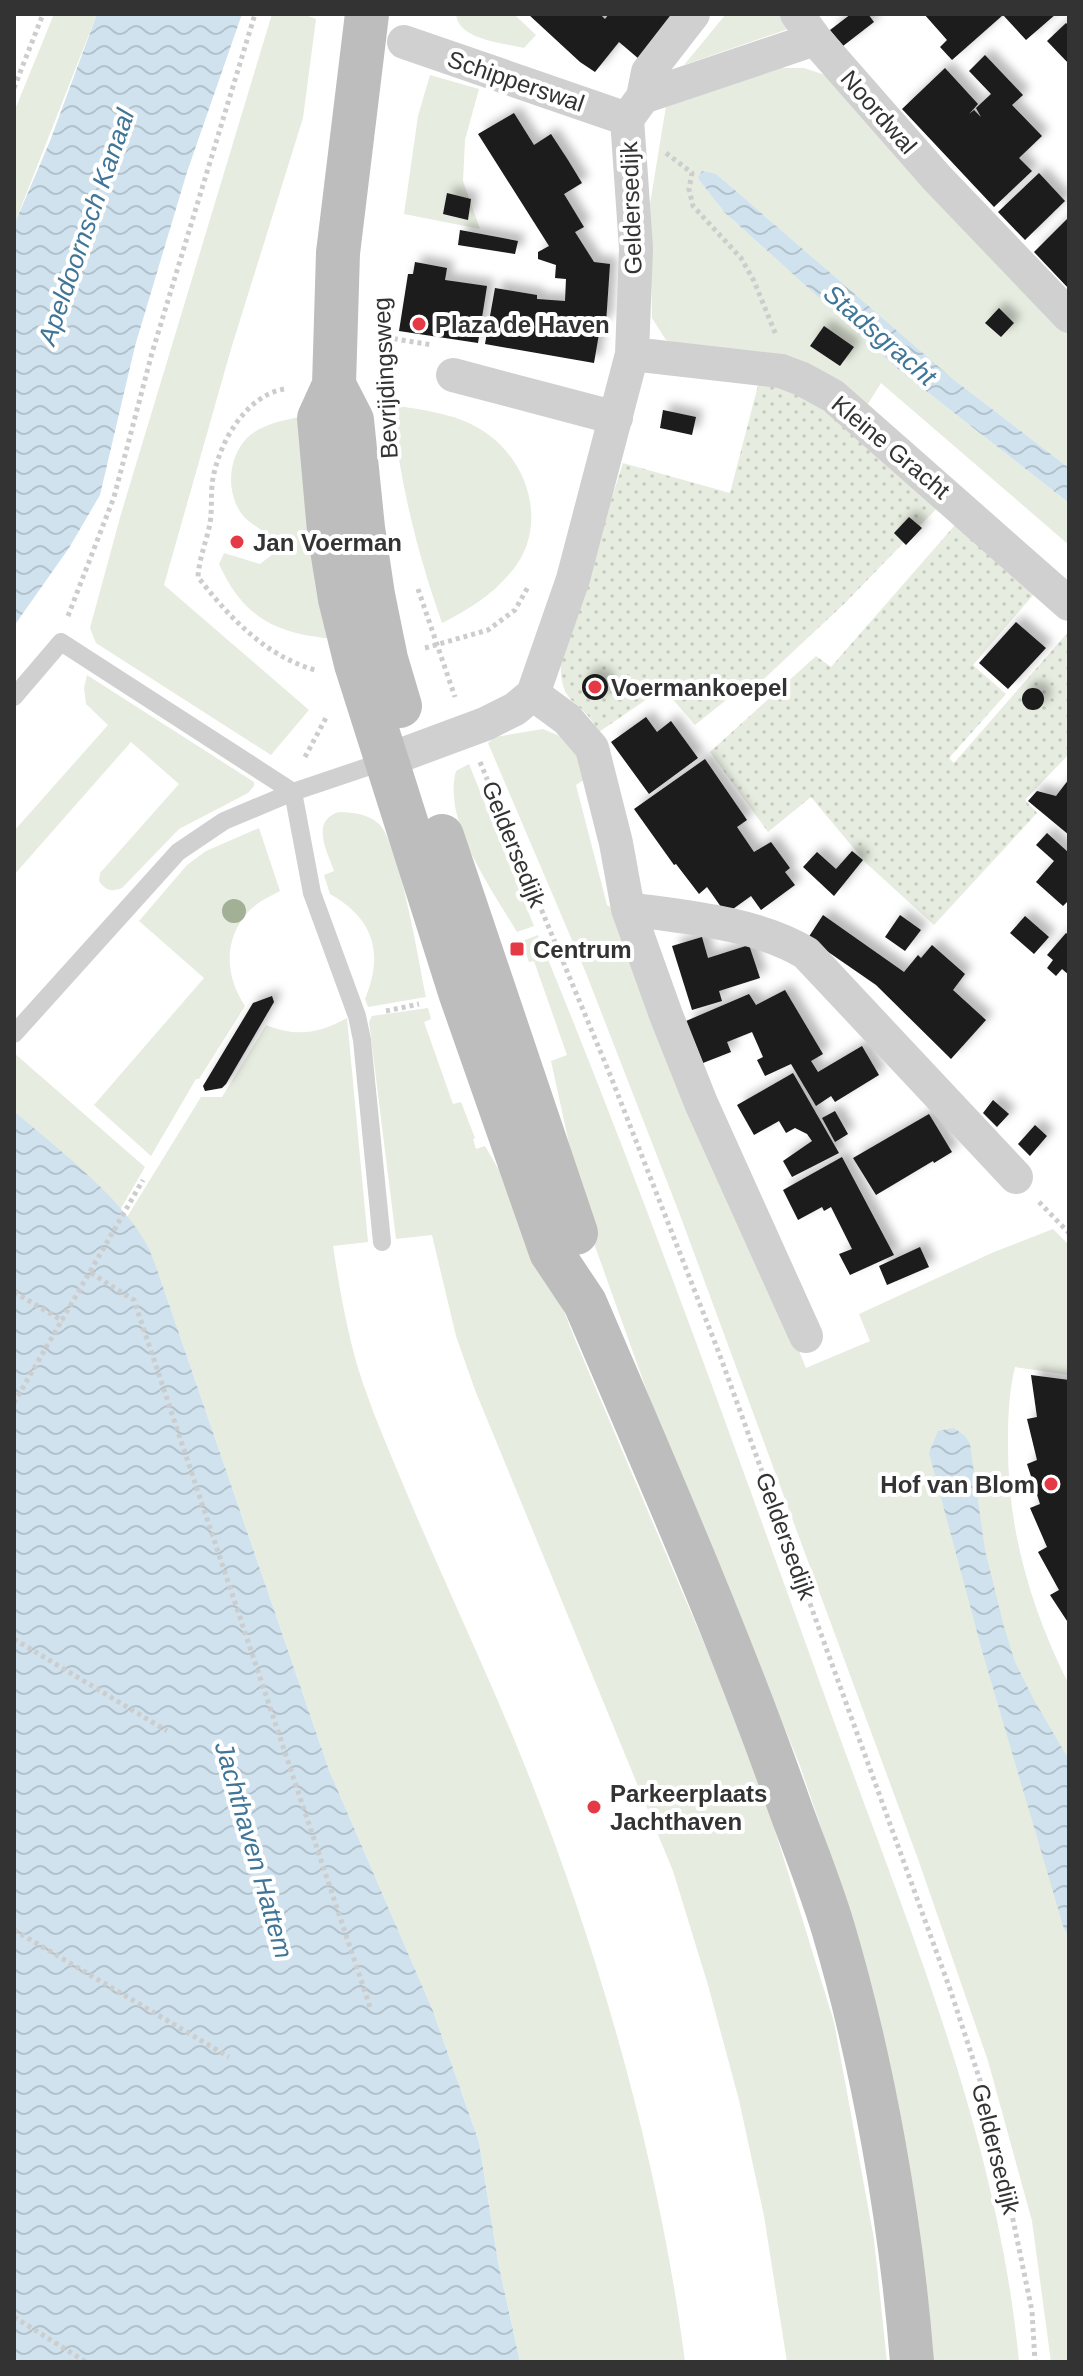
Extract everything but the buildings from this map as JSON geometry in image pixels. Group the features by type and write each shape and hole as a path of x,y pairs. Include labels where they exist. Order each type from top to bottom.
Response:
{"main road":[{"name":"Bevrijdingsweg","path":"367,14 338,253 334,385 319,418 329,531 340,599 356,664 401,756"},
{"path":"401,756 461,995 551,1252 585,1303 734,1653 833,1927 884,2153 912,2362"}],"street":[{"path":"635,108 648,72 693,14"},
{"name":"Noordwal","path":"635,108 806,26 936,177 1069,316"},
{"name":"Schipperswal","path":"404,42 635,108"},
{"name":"Geldersedijk","path":"533,694 573,579 632,354 636,248 635,108"},
{"name":"Kleine Gracht","path":"632,354 781,371 833,396 1069,604"},
{"path":"453,375 616,418"},
{"path":"401,756 468,732 515,709 533,694 567,719 592,748 616,843 628,909 666,1015 701,1103 806,1336"},
{"path":"628,909 765,933 789,942 806,953 1016,1177"}],"lane":[{"path":"14,697 61,642 293,792 312,893 357,1016 362,1040 382,1242"},
{"path":"14,1034 178,852 224,821 293,792 401,756"}],"path":[{"path":"14,88 43,14"},
{"path":"61,642 72,603 114,497 152,353 255,14"},
{"path":"657,145 692,173 689,189 693,206 741,258 754,281 772,320 780,351 781,371"},
{"name":"Bevrijdingsweg","path":"378,321 378,349"},
{"path":"320,671 299,664 258,641 221,607 198,577 210,525 213,477 234,425 252,405 274,391 334,385"},
{"path":"437,645 488,630 515,610 530,583"},
{"path":"418,587 468,732"},
{"name":"Geldersedijk","path":"468,732 611,1077 714,1339 951,1992 991,2114 1032,2311 1035,2362"},
{"path":"14,1403 143,1180"},
{"path":"91,1273 134,1300 371,2010"},
{"path":"14,1292 63,1321"},
{"path":"14,1639 167,1731"},
{"path":"14,1930 229,2057"},
{"path":"14,2317 86,2362"}],"shaded area":[{"path":"54,14 97,14 14,225 14,112"},
{"path":"272,14 303,14 316,19 303,118 231,349 164,585 309,710 271,755 96,643 90,628 121,514"},
{"path":"456,14 514,14 536,35 524,48 494,42 465,30"},
{"path":"726,14 785,14 794,27 684,65"},
{"path":"771,68 804,68 825,75 1035,303 1069,333 1069,468 953,379 716,174 698,178 724,212 898,369 1069,503 1069,545 881,383 866,407 666,340 652,318 650,204 667,100"},
{"path":"430,75 479,89 465,140 463,181 480,229 404,214 418,116"},
{"path":"761,374 785,381 944,501 845,603 751,691 746,684 695,725 663,688 599,732 563,686 561,656 623,463 730,493"},
{"path":"392,405 449,416 480,429 511,457 522,475 528,494 530,535 523,554 511,572 479,601 442,623 410,516"},
{"path":"304,416 335,639 279,628 251,611 229,583 219,564 224,553 260,564 273,554 268,536 241,513 236,504 231,485 233,465 241,446 253,433 274,423"},
{"path":"962,517 1040,587 973,665 1006,694 949,758 954,763 1069,631 1069,754 1025,800 1037,813 934,925 866,863 811,797 768,832 710,752 816,656 831,667"},
{"path":"87,675 254,782 248,793 179,829 122,888 115,890 107,889 99,881 100,873 179,784 131,742 14,875 14,831 108,725 86,704 84,688"},
{"path":"543,729 571,741 587,778 576,785 607,905 618,912 806,1368 870,1341 859,1314 994,1252 1053,1229 1069,1245 1069,1375 1015,1367 1009,1404 1008,1441 1012,1505 1024,1566 1043,1626 1069,1685 1069,2362 1051,2362 1032,2221 988,2061 918,1859 680,1215 586,973 488,743 495,737"},
{"path":"469,764 534,926 517,932 483,876 456,811 456,771"},
{"path":"339,812 370,818 379,824 387,836 408,906 426,997 368,1007 365,999 374,967 371,939 357,914 330,894 324,875 334,871 323,829 330,816"},
{"path":"259,828 280,891 252,908 234,934 231,970 245,1006 199,1079 196,1079 151,1156 94,1105 204,978 139,921 187,865 206,851"},
{"path":"538,935 689,1324 946,2033 992,2196 1008,2278 1019,2362 932,2362 838,1877 799,1763 654,1411 586,1221 551,1061 567,1055 534,961 529,962 522,941"},
{"path":"428,1008 431,1019 424,1022 453,1104 461,1102 476,1149 485,1146 530,1224 576,1342 729,1702 770,1814 834,2022 874,2239 887,2362 787,2362 764,2216 739,2100 673,1871 475,1390 456,1336 432,1235 396,1239 369,1022 372,1016"},
{"path":"347,1018 368,1242 333,1246 353,1350 380,1427 516,1744 572,1892 641,2127 674,2284 685,2362 520,2362 498,2262 479,2142 433,2011 329,1770 158,1272 146,1243 127,1217 201,1097 222,1097 266,1025 307,1032 326,1028"},
{"path":"14,1053 145,1167 120,1210 84,1173 14,1111"}],"water":[{"name":"Apeldoornsch Kanaal","path":"97,14 242,14 187,172 135,346 100,495 69,548 14,626 14,225 50,141"},
{"name":"Stadsgracht","path":"702,171 716,174 953,379 1069,468 1069,503 898,369 724,212 698,178"},
{"name":"Jachthaven Hattem","path":"14,1111 103,1189 134,1225 151,1253 329,1770 433,2011 479,2142 498,2262 520,2362 14,2362"},
{"path":"954,1428 970,1444 985,1550 1015,1662 1069,1760 1069,1935 1064,1929 983,1654 929,1453 938,1431"}],"place":[{"name":"Plaza de Haven","path":"419,324"},
{"name":"Jan Voerman","path":"237,542"},
{"name":"Voermankoepel","path":"595,687"},
{"name":"Centrum","path":"517,949"},
{"name":"Hof van Blom","path":"1051,1484"},
{"name":"Parkeerplaats Jachthaven","path":"594,1807"}]}
